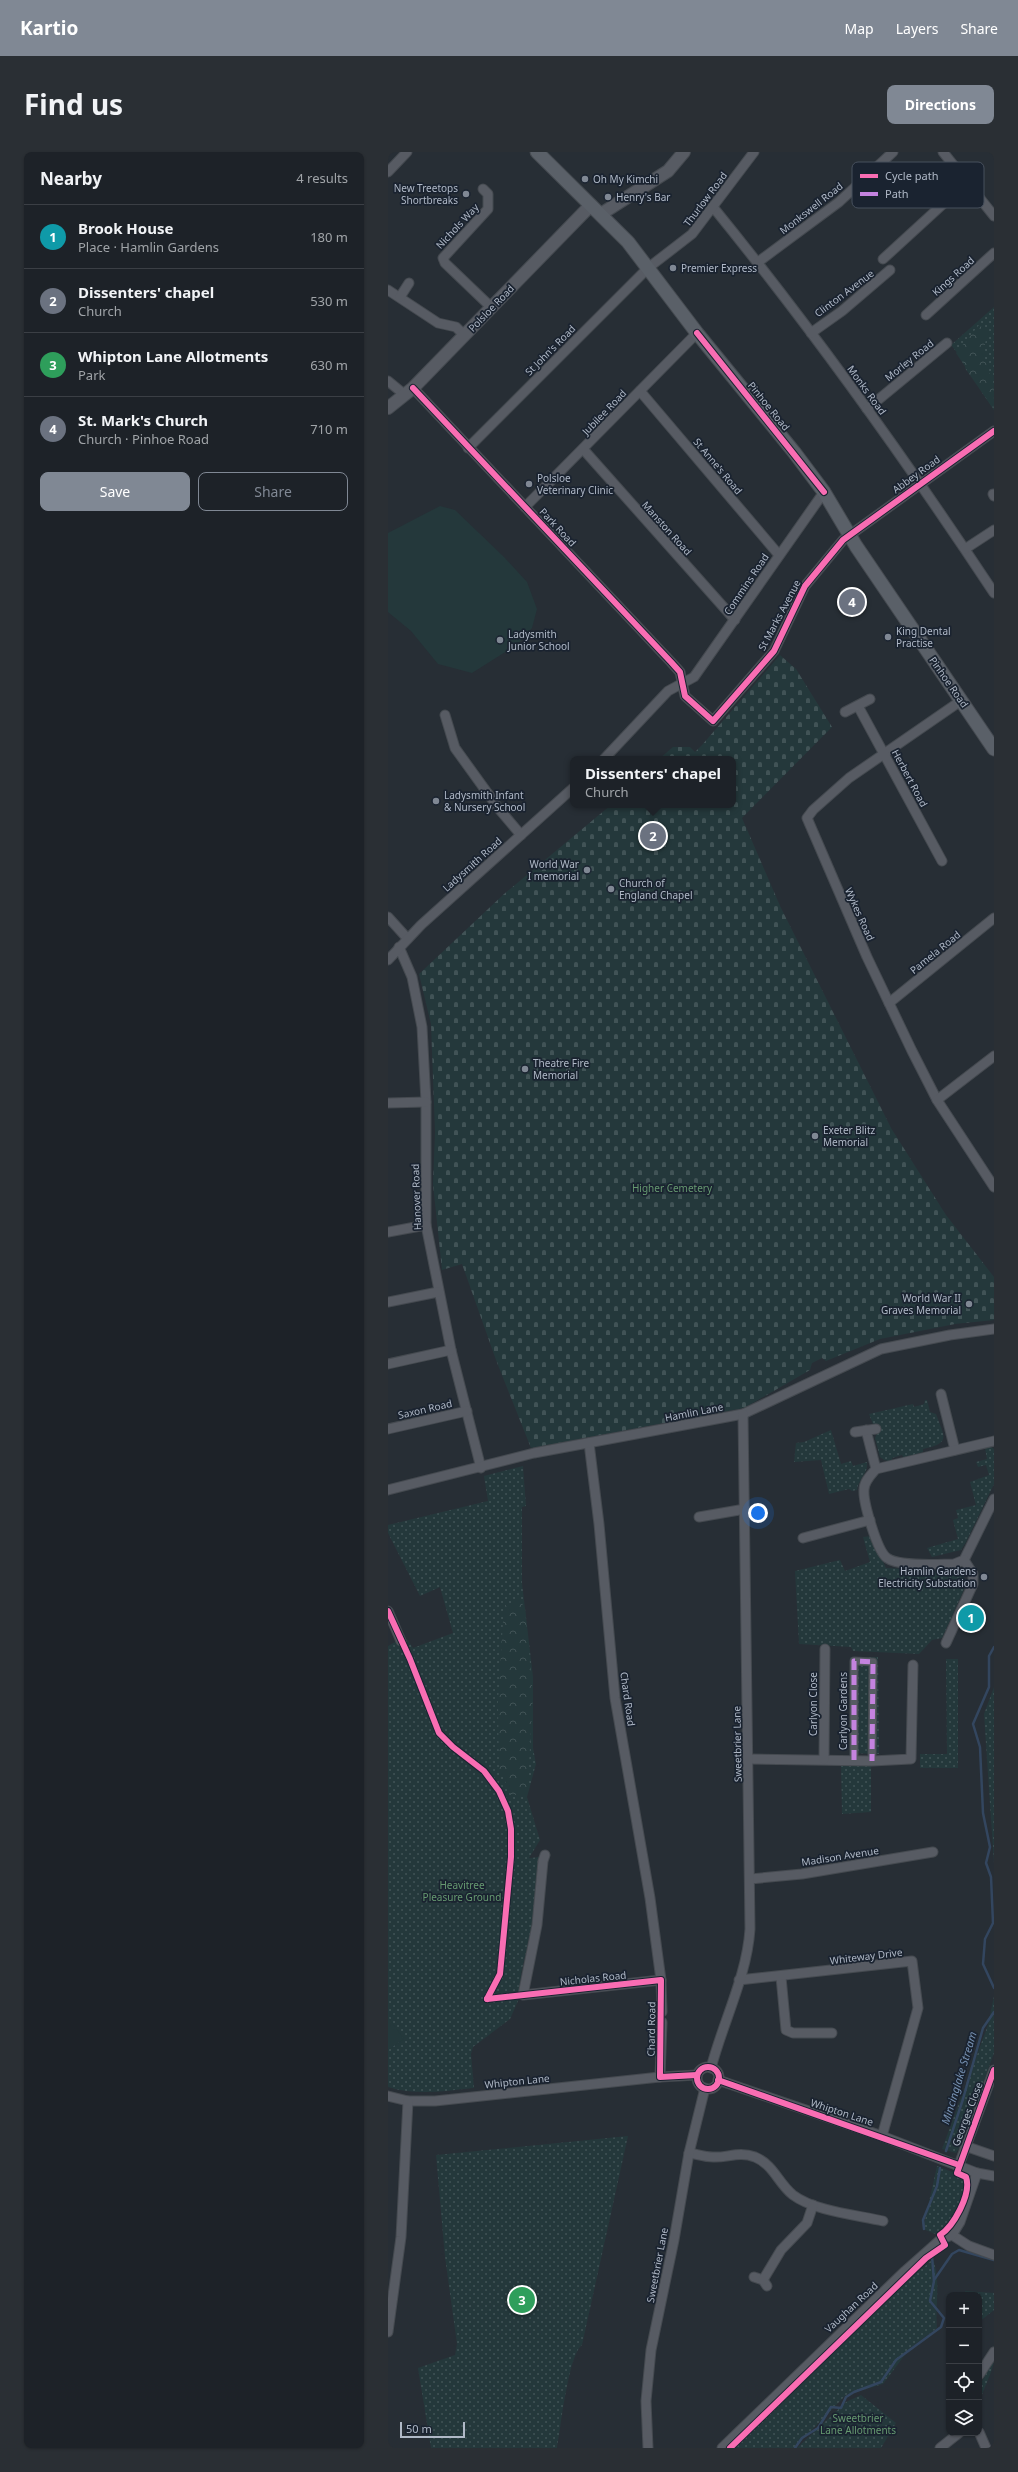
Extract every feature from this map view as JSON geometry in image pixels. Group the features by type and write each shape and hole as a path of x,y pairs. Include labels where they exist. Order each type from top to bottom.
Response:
{"main road":[{"name":"Pinhoe Road","path":"537,152 624,237 697,333 824,492 850,534 994,749"}],"street":[{"path":"388,172 407,152"},
{"path":"601,214 668,171 684,152"},
{"name":"Thurlow Road","path":"648,268 687,239 754,152"},
{"name":"Monkswell Road","path":"882,162 893,152"},
{"path":"943,152 951,162"},
{"name":"Nichols Way","path":"483,189 488,194 488,209 442,258 445,264 492,308"},
{"name":"Monkswell Road","path":"758,262 839,202 852,190"},
{"path":"984,204 994,216"},
{"name":"Polsloe Road","path":"388,408 409,391 465,336 591,205"},
{"name":"Monks Road","path":"713,207 758,262 867,409 920,483 994,593"},
{"path":"883,259 938,208"},
{"name":"Kings Road","path":"926,315 994,253"},
{"name":"St John's Road","path":"468,448 648,268"},
{"name":"Clinton Avenue","path":"810,333 842,311 890,270"},
{"path":"400,296 409,283"},
{"path":"388,290 400,296 438,323 456,327 465,336"},
{"name":"Jubilee Road","path":"526,507 697,333"},
{"name":"Morley Road","path":"867,409 947,344"},
{"name":"Park Road","path":"388,381 409,391 526,507 680,672 682,683"},
{"name":"St Anne's Road","path":"640,391 779,555"},
{"name":"Abbey Road","path":"850,534 994,431"},
{"name":"Manston Road","path":"583,449 736,620"},
{"name":"Commins Road","path":"682,683 694,677 736,620 779,555 824,492"},
{"path":"965,549 994,530"},
{"name":"St Marks Avenue","path":"682,683 685,696 713,721 774,651 805,586 850,534"},
{"path":"607,756 668,691 682,683"},
{"path":"845,712 870,699"},
{"name":"Wykes Road","path":"962,700 884,752 849,778 807,818 889,1003 937,1100 994,1188"},
{"name":"Herbert Road","path":"858,706 942,861"},
{"path":"446,715 455,748 499,809 521,835"},
{"name":"Ladysmith Road","path":"388,960 407,938 570,791"},
{"path":"388,917 407,938"},
{"name":"Pamela Road","path":"889,1003 994,918"},
{"name":"Hanover Road","path":"399,946 416,992 422,1027 426,1102 426,1224 438,1292 451,1350 481,1468"},
{"path":"937,1100 994,1056"},
{"path":"388,1103 426,1102"},
{"path":"388,1232 426,1224"},
{"path":"388,1302 438,1292"},
{"name":"Hamlin Lane","path":"388,1490 481,1468 534,1453 742,1414 881,1349 950,1335 994,1329"},
{"path":"388,1364 451,1350"},
{"path":"941,1394 955,1450"},
{"name":"Saxon Road","path":"388,1429 467,1411"},
{"name":"Sweetbrier Lane","path":"711,2068 749,1950 750,1879 745,1509 742,1414"},
{"path":"855,1432 876,1429"},
{"path":"866,1430 876,1469"},
{"path":"994,1441 876,1469 865,1483 864,1490 870,1520 886,1558 896,1562 948,1564 964,1560 994,1499"},
{"name":"Chard Road","path":"589,1443 599,1524 614,1698 650,1898 661,1980 662,2012"},
{"path":"699,1517 745,1509"},
{"path":"803,1538 870,1520"},
{"path":"946,1643 973,1584 973,1574 964,1560"},
{"path":"388,1611 401,1641"},
{"name":"Carlyon Close","path":"824,1649 824,1758"},
{"name":"Carlyon Gardens","path":"854,1760 854,1661 873,1662 872,1761"},
{"name":"Carlyon Gardens","path":"748,1759 824,1758 872,1761 911,1759 913,1665"},
{"name":"Madison Avenue","path":"750,1879 796,1875 933,1852"},
{"name":"Nicholas Road","path":"545,1855 543,1861 537,1925 523,1995 661,1980"},
{"name":"Whiteway Drive","path":"739,1980 781,1977 912,1961 918,2008 882,2136"},
{"path":"781,1977 786,2030 794,2033 832,2033"},
{"name":"Chard Road","path":"660,2077 662,2022"},
{"path":"711,2068 717,2073 718,2080 712,2088 705,2088 700,2085 697,2075 701,2070 711,2068"},
{"name":"Georges Close","path":"959,2165 994,2070"},
{"name":"Whipton Lane","path":"388,2096 408,2101 435,2101 660,2077 697,2075"},
{"name":"Whipton Lane","path":"718,2080 882,2136 959,2165"},
{"name":"Sweetbrier Lane","path":"648,2448 646,2400 650,2361 674,2240 689,2153 705,2088"},
{"path":"388,2332 392,2275 401,2237 408,2101"},
{"path":"965,2146 994,2156"},
{"path":"689,2153 712,2157 737,2154 754,2157 776,2172 792,2194 813,2205 883,2221"},
{"path":"959,2165 977,2173 994,2176"},
{"name":"Vaughan Road","path":"722,2448 905,2271 941,2239 952,2234 960,2222 977,2173"},
{"path":"754,2278 765,2283 781,2250 807,2223 813,2205"},
{"path":"952,2234 969,2246 994,2255"},
{"path":"982,2370 994,2352"},
{"path":"940,2448 955,2436"},
{"path":"981,2436 986,2448"}],"green space":[{"path":"994,307 994,410 965,368 966,364 951,345"},
{"path":"979,325 989,333 984,352 986,364 993,382 994,410 956,353"},
{"path":"440,506 455,510 504,557 527,582 537,609 532,628 518,644 472,673 438,664 411,631 388,612 388,533"},
{"name":"Higher Cemetery","path":"780,655 796,669 832,727 742,818 781,908 891,1128 946,1215 994,1277 994,1320 955,1324 880,1339 826,1361 822,1358 812,1363 810,1370 744,1408 531,1448 496,1360 462,1264 442,1270 433,1184 435,1132 431,1024 419,974 504,894 607,808 736,808 736,756 662,756 673,747 690,747 695,752"},
{"path":"925,1400 927,1400 930,1412 936,1414 943,1434 942,1441 932,1447 923,1449 923,1452 904,1458 902,1455 892,1458 893,1462 884,1460 880,1457 875,1438 877,1434 869,1414 913,1404 914,1407 924,1404"},
{"path":"831,1430 841,1464 851,1461 853,1466 867,1462 865,1473 857,1490 852,1491 849,1489 829,1494 821,1460 794,1462 796,1443 804,1442"},
{"path":"990,1446 994,1449 994,1484 966,1542 961,1550 932,1557 927,1548 958,1539 953,1520 958,1518 956,1510 976,1505 970,1482 989,1475 986,1465 978,1467 976,1462 987,1459 985,1448"},
{"name":"Heavitree Pleasure Ground","path":"523,1466 526,1506 522,1507 522,1583 533,1677 533,1748 536,1764 527,1797 540,1840 529,1858 540,1857 531,1930 521,1974 518,2001 510,2019 473,2047 471,2054 474,2088 431,2092 399,2090 388,2087 388,1646 397,1641 398,1643 407,1639 413,1648 453,1633 440,1587 420,1596 388,1533 388,1525 488,1501 484,1476"},
{"path":"871,1536 886,1568 961,1572 967,1583 942,1638 932,1640 919,1654 853,1651 851,1647 799,1644 795,1571 840,1560 845,1571 870,1562 863,1537"},
{"path":"520,1599 525,1609 533,1696 527,1797 511,1794 499,1768 498,1702 504,1606"},
{"path":"850,1657 878,1657 879,1754 850,1753"},
{"path":"946,1659 958,1659 958,1768 920,1768 920,1754 947,1754"},
{"path":"994,1687 994,1863 984,1714"},
{"path":"871,1763 871,1812 842,1814 841,1764"},
{"path":"994,1996 994,2053 961,2145 956,2153 942,2149 988,2025"},
{"path":"388,2017 404,2039 388,2050"},
{"path":"628,2136 582,2345 577,2352 569,2377 557,2448 431,2448 418,2368 455,2355 457,2344 445,2257 436,2155"},
{"path":"937,2166 962,2176 966,2182 963,2197 957,2212 949,2225 938,2235 923,2229"},
{"path":"933,2259 937,2275 937,2328 910,2348 883,2384 846,2395 794,2448 733,2448 734,2445 870,2314"},
{"path":"982,2292 994,2293 994,2310 982,2320"},
{"path":"994,2360 982,2395 982,2381"},
{"name":"Sweetbrier Lane Allotments","path":"861,2395 896,2423 881,2448 797,2448 846,2402"}],"waterway":[{"name":"Mincinglake Stream","path":"994,1647 989,1656 989,1687 973,1724 980,1747 983,1813 990,1847 986,1863 991,1877 993,1923 985,1939 983,1964 994,1988"},
{"name":"Mincinglake Stream","path":"946,2151 963,2099 983,2028 994,2012"},
{"name":"Mincinglake Stream","path":"924,2229 923,2220 937,2186 940,2168"},
{"path":"934,2280 952,2254 959,2250 994,2260"},
{"path":"795,2448 802,2438 818,2428 831,2407 841,2408 846,2397 854,2392 881,2382 896,2360 941,2327 944,2318 930,2301 934,2281 932,2256"}],"marked path":[{"path":"854,1760 854,1661 873,1662 872,1761"}],"cycle path":[{"path":"697,333 824,492"},
{"path":"413,388 671,662 680,672 685,696 713,721 774,651 805,586 843,540 994,431"},
{"path":"388,1611 410,1659 439,1733 453,1747 484,1771 499,1791 508,1811 511,1829 511,1857 500,1974 487,1999"},
{"path":"487,1999 661,1980 660,2077 697,2075"},
{"path":"708,2067 712,2068 718,2074 719,2078 718,2082 712,2088 708,2089 704,2088 698,2082 697,2078 698,2074 704,2068 708,2067"},
{"path":"730,2448 926,2258 945,2245 940,2235 956,2218 964,2201 966,2192 966,2177 957,2173 994,2070"},
{"path":"718,2080 959,2165"}],"place":[{"name":"Oh My Kimchi","path":"585,179"},
{"name":"New Treetops Shortbreaks","path":"466,194"},
{"name":"Henry's Bar","path":"608,197"},
{"name":"Premier Express","path":"673,268"},
{"name":"Polsloe Veterinary Clinic","path":"529,484"},
{"name":"St. Mark's Church","path":"852,602"},
{"name":"King Dental Practise","path":"888,637"},
{"name":"Ladysmith Junior School","path":"500,640"},
{"name":"Ladysmith Infant & Nursery School","path":"436,801"},
{"name":"Dissenters' chapel","path":"653,836"},
{"name":"World War I memorial","path":"587,870"},
{"name":"Church of England Chapel","path":"611,889"},
{"name":"Theatre Fire Memorial","path":"525,1069"},
{"name":"Exeter Blitz Memorial","path":"815,1136"},
{"name":"World War II Graves Memorial","path":"969,1304"},
{"name":"Hamlin Gardens Electricity Substation","path":"984,1577"},
{"name":"Brook House","path":"971,1618"},
{"name":"Whipton Lane Allotments","path":"522,2300"}]}
